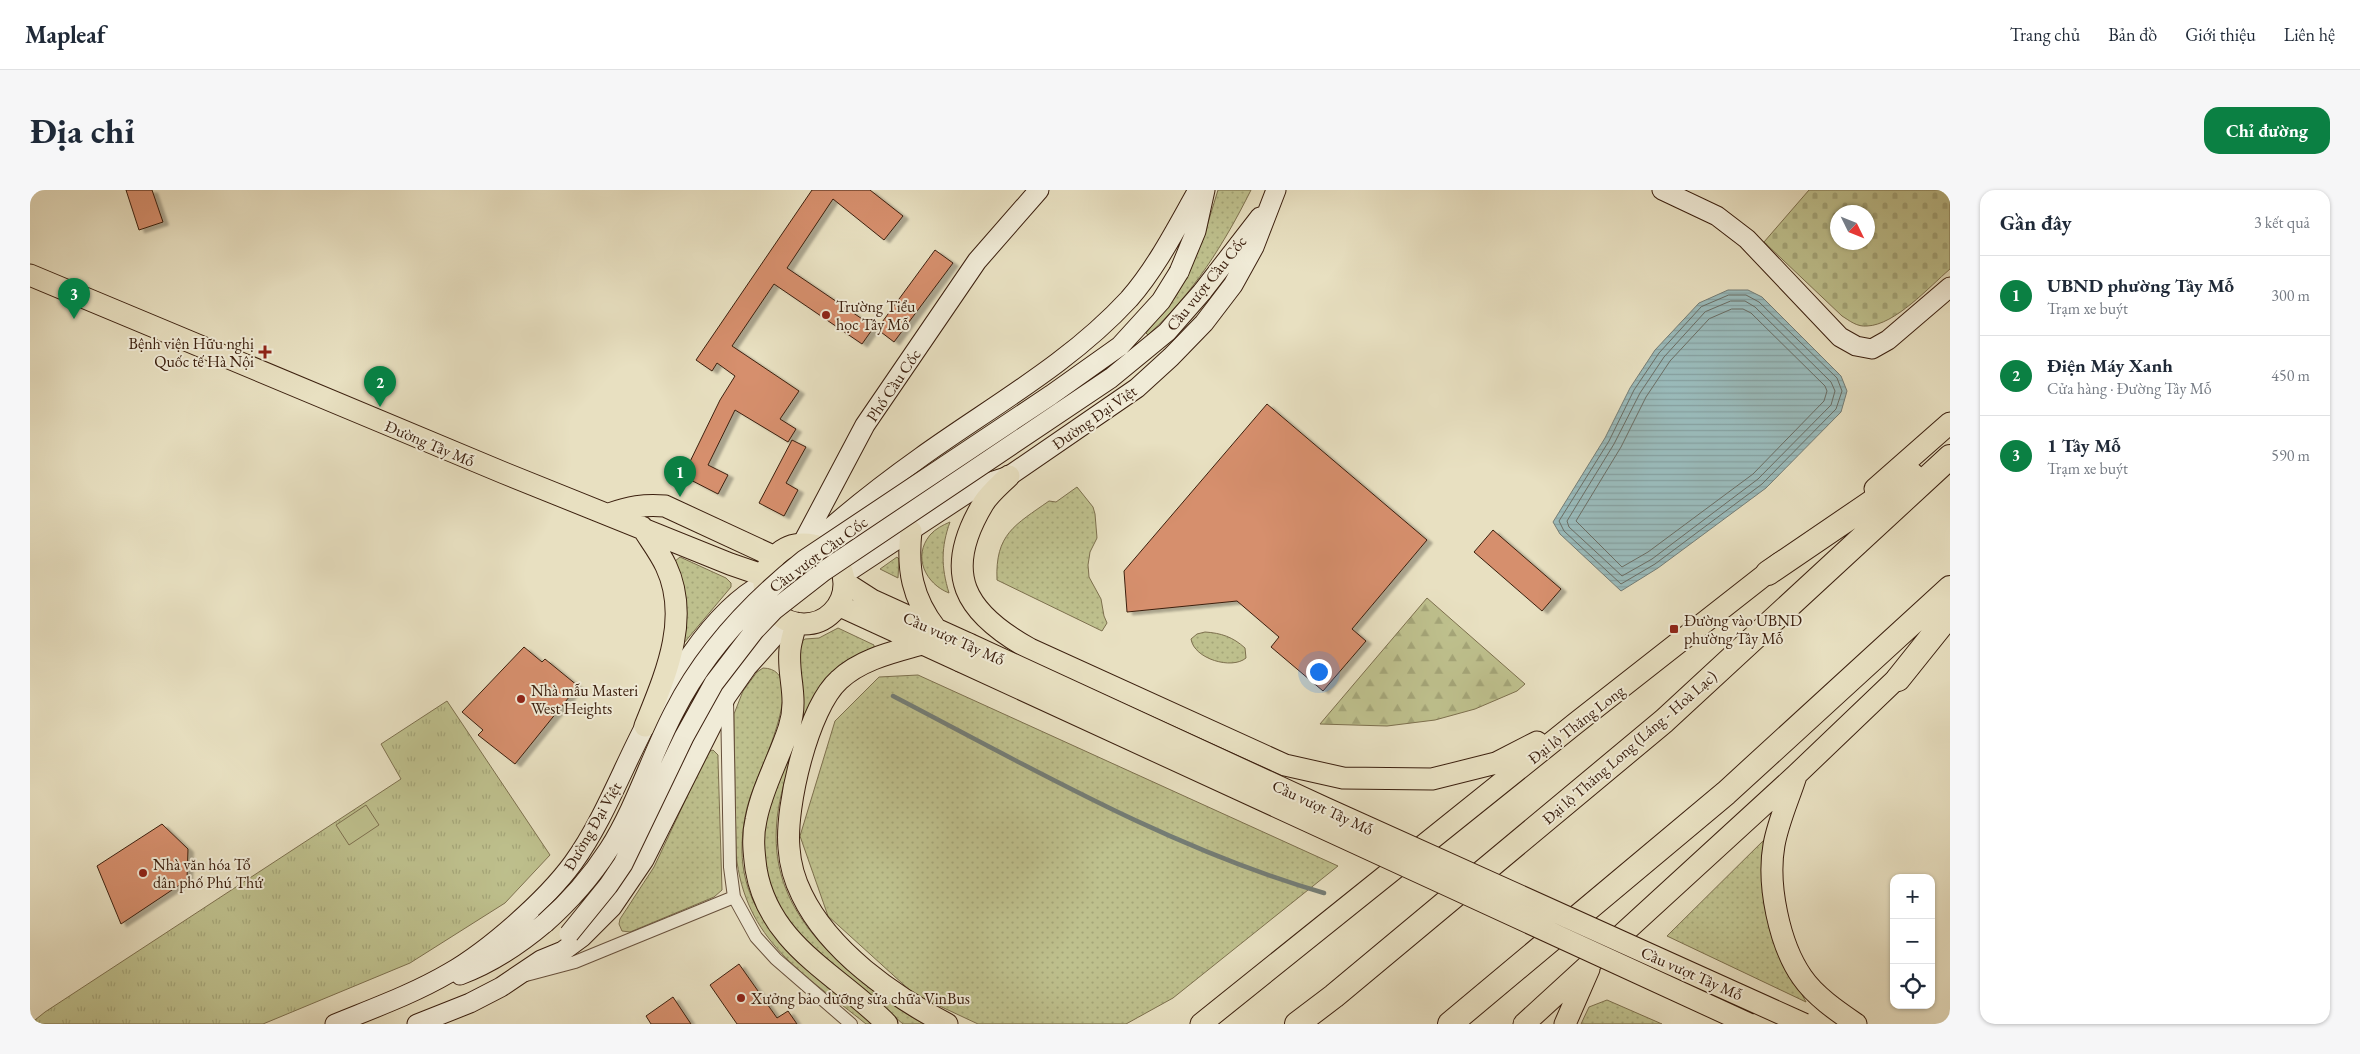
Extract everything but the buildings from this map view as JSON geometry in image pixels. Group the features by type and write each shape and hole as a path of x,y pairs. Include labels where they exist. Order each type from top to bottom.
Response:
{"highway":[{"path":"1768,573 1950,448"},
{"name":"Đại lộ Thăng Long (Láng - Hoà Lạc)","path":"1297,1024 1334,996 1664,721 1950,457"},
{"path":"1450,1024 1726,793 1950,588"},
{"path":"1898,679 1950,614"}],"main road":[{"name":"Đường Tây Mỗ","path":"30,275 504,473 642,527 765,580"},
{"name":"Đại lộ Thăng Long","path":"1201,1024 1576,723 1894,474 1950,423"},
{"path":"1009,476 983,503 971,530 962,563 962,580 967,593 985,617 1006,636 1030,649 1285,766 1343,778 1432,779 1496,763 1576,723"},
{"path":"609,514 629,507 648,504 665,506 775,557"},
{"path":"642,527 666,566 674,587 678,610 676,631 664,678 645,726"},
{"path":"911,530 908,564 917,599 925,615 929,637 854,669 838,680 828,694 808,738 799,768 792,796 789,847 793,872 801,894 821,927 849,955 891,990 947,1024"},
{"path":"807,544 822,548 832,555 844,579 843,594 838,605 820,621 808,624 792,622 773,609 765,593 765,580 775,557 783,550 807,544"},
{"name":"Cầu vượt Tây Mỗ","path":"844,579 872,600 929,637"},
{"name":"Cầu vượt Tây Mỗ","path":"838,605 929,637 1343,816 1804,1024"},
{"path":"792,622 790,650 795,700 789,727 755,821 753,850 757,876 765,904 778,926 794,945 887,1024"},
{"path":"1524,1024 1796,775 1950,628"},
{"name":"Cầu vượt Tây Mỗ","path":"964,652 1749,1024"},
{"path":"1796,775 1774,845 1772,886 1785,942 1802,977 1829,1005 1856,1024"},
{"path":"1565,1024 1591,964"}],"street":[{"name":"Phố Cầu Cốc","path":"807,544 865,425 977,261 1039,190"},
{"path":"807,544 907,467 1057,364 1096,332 1130,298 1156,262 1198,190"},
{"name":"Cầu vượt Cầu Cốc","path":"421,988 475,970 506,953 545,924 567,904 609,848 675,710 708,657 743,614 772,586 804,560 1051,395 1120,346 1161,301 1179,272 1196,231 1205,190"},
{"path":"1662,190 1718,216 1747,239 1840,336 1856,346 1872,349 1888,340 1950,286"},
{"name":"Cầu vượt Cầu Cốc","path":"541,960 568,934 608,886 623,864 684,737 714,683 754,630 774,610 824,571 1111,378 1167,332 1202,292 1272,198"},
{"name":"Đường Đại Việt","path":"844,579 911,530 978,486 1009,476 1137,388 1171,357 1204,322 1233,286 1254,247 1272,198"},
{"name":"Đường Đại Việt","path":"336,1024 421,988 451,972 482,950 555,886 573,862 596,824 645,726 672,682 706,634 748,591 765,580"},
{"path":"417,1024 470,1003 517,977 541,960 563,951 582,937 612,907 628,886 665,822 699,747 726,697 747,667 792,622"},
{"path":"726,697 730,867 734,897 756,937 776,959 851,1024"},
{"path":"517,977 575,962 734,897"}],"green space":[{"path":"1218,190 1251,190 1230,230 1206,267 1179,303 1148,335 1146,333 1176,296 1186,278 1203,239"},
{"path":"1809,190 1950,190 1950,269 1911,304 1878,324 1860,326 1842,316 1764,242"},
{"path":"1077,487 1093,507 1095,514 1097,538 1090,552 1088,565 1089,577 1101,599 1107,623 1102,631 997,580 999,552 1010,532 1017,524 1049,501 1056,502"},
{"path":"950,522 943,557 949,593 941,589 928,576 922,561 922,552 930,535"},
{"path":"680,557 726,578 731,583 731,587 684,643 674,562"},
{"path":"897,557 899,559 898,578 880,569"},
{"path":"1427,598 1525,684 1517,691 1475,709 1435,720 1387,726 1320,724"},
{"path":"838,628 874,645 874,648 855,656 846,665 793,756 781,794 777,823 777,850 782,876 791,900 805,924 824,946 847,969 875,992 924,1024 903,1024 793,929 784,917 765,872 763,824 803,715 799,643 805,639 819,638"},
{"path":"1205,632 1216,633 1236,641 1245,648 1246,658 1232,663 1223,663 1206,657 1194,646 1191,639 1197,634"},
{"path":"763,668 777,673 783,686 782,704 777,726 753,788 746,813 742,850 746,879 755,905 770,929 810,970 877,1024 866,1024 820,988 781,952 764,933 751,910 742,884 736,854 734,714 743,691 757,672"},
{"path":"918,675 1338,866 1173,998 1126,1024 978,1024 914,994 828,916 800,836 835,721 879,677"},
{"path":"447,701 550,855 505,903 410,963 263,1024 30,1024 45,1012 401,779 381,744"},
{"path":"713,750 718,755 722,890 714,897 630,932 622,931 619,924 620,919 654,867 708,752"},
{"path":"366,805 379,825 349,845 336,825"},
{"path":"1770,834 1777,948 1806,1002 1667,936"},
{"path":"1607,1000 1662,1024 1581,1024 1589,1007"}],"water":[{"path":"1728,290 1748,290 1762,297 1841,376 1847,391 1841,412 1766,488 1658,568 1621,591 1560,534 1553,522 1605,438 1630,388 1655,350 1699,303"}],"waterway":[{"path":"893,696 1051,779 1158,831 1268,875 1324,893"}],"place":[{"name":"Trường Tiểu học Tây Mỗ","path":"826,315"},
{"name":"1 Tây Mỗ","path":"74,319"},
{"name":"Bệnh viện Hữu nghị Quốc tế Hà Nội","path":"265,352"},
{"name":"Điện Máy Xanh","path":"380,407"},
{"name":"UBND phường Tây Mỗ","path":"680,497"},
{"name":"Đường vào UBND phường Tây Mỗ","path":"1674,629"},
{"name":"Nhà mẫu Masteri West Heights","path":"521,699"},
{"name":"Nhà văn hóa Tổ dân phố Phú Thứ","path":"143,873"},
{"name":"Xưởng bảo dưỡng sửa chữa VinBus","path":"741,998"}]}
